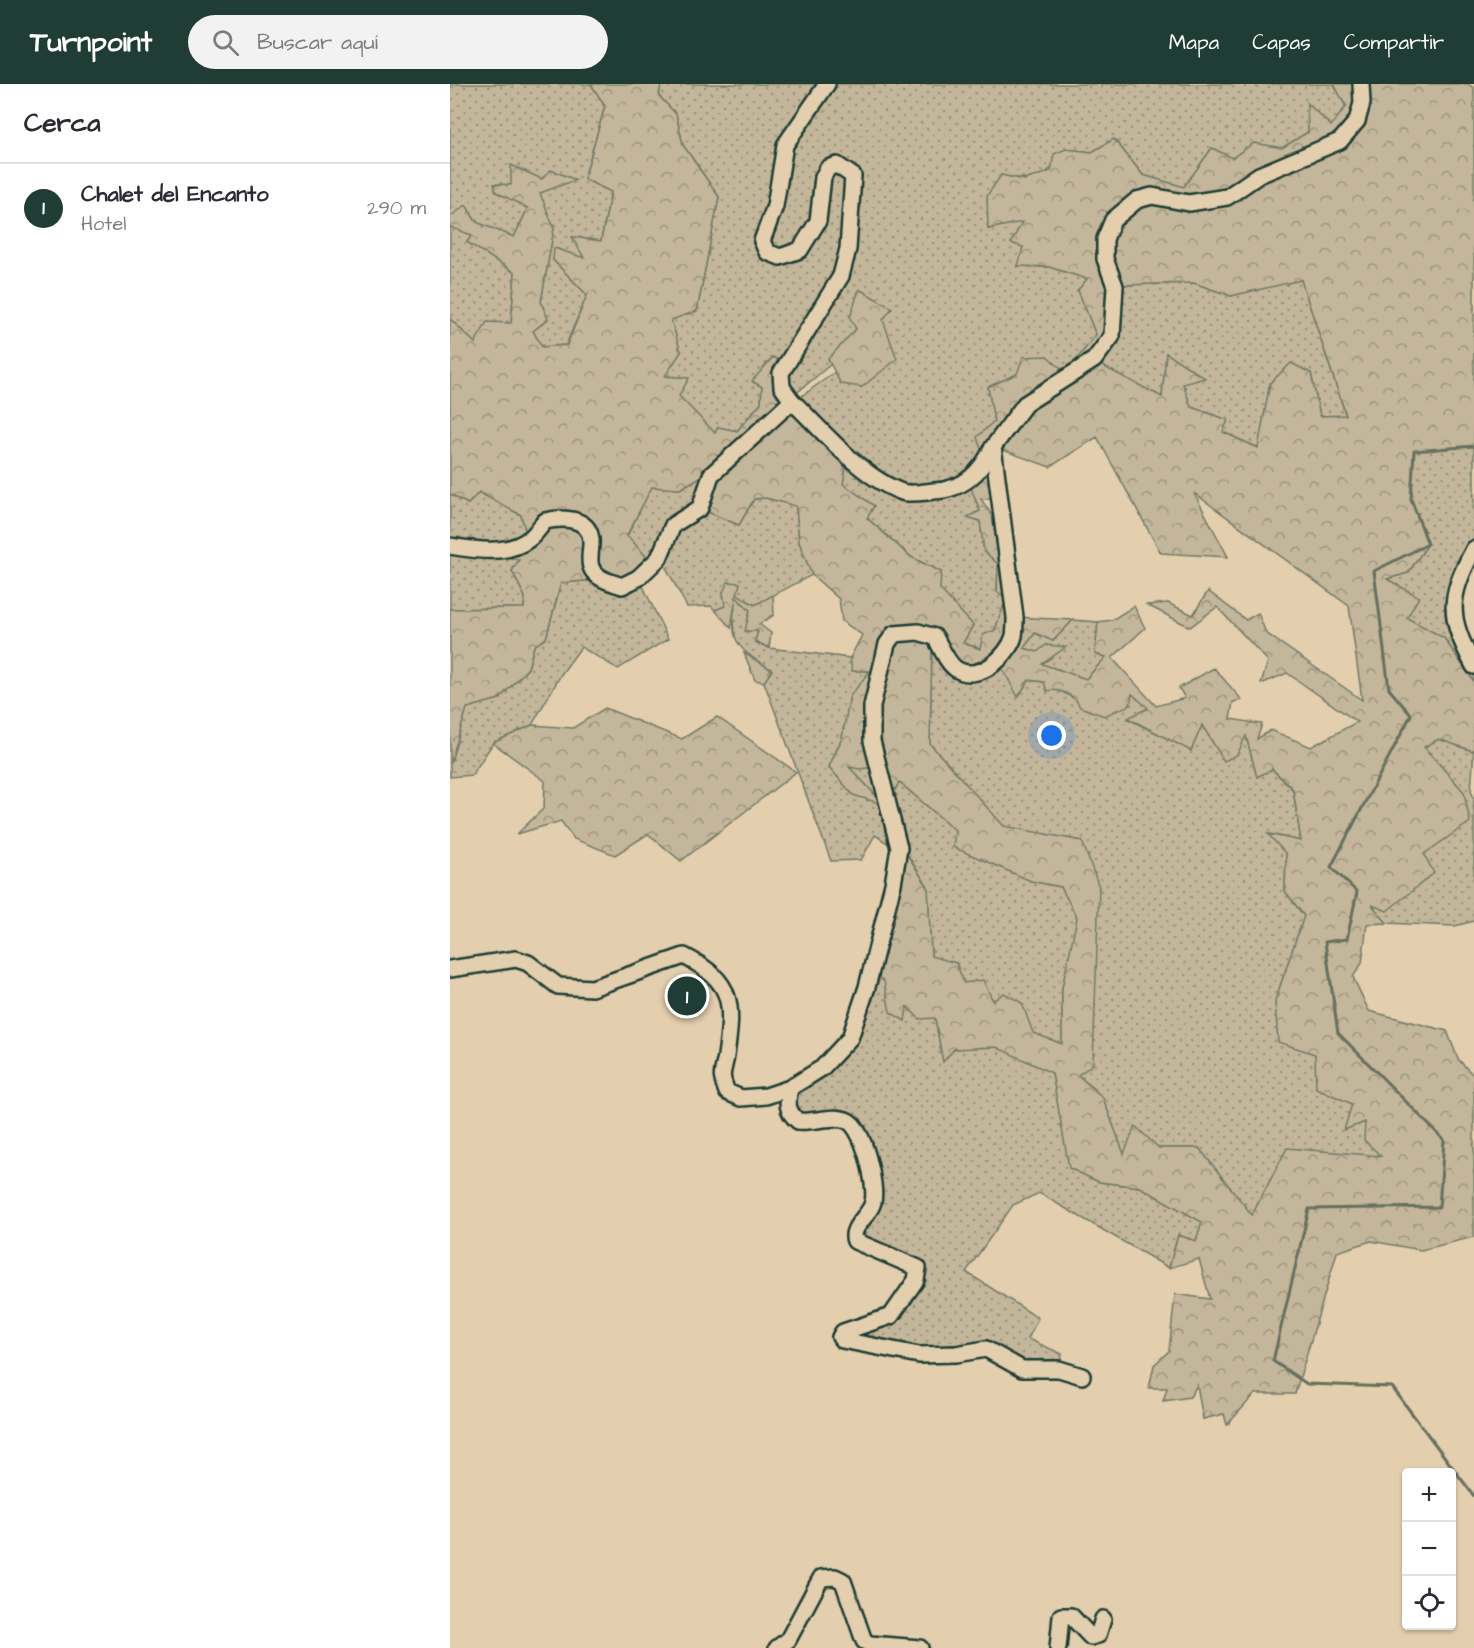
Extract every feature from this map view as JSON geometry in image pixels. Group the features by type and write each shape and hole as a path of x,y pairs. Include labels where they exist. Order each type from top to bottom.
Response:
{"street":[{"path":"827,84 785,145 775,206 762,241 768,252 780,257 800,250 818,221 823,177 828,168 837,165 853,176 848,249 841,276 781,373 782,387 792,401 875,478 904,493 943,491 968,482 983,467 993,447 1025,404 1094,360 1112,336 1115,286 1105,259 1105,238 1113,220 1137,200 1152,196 1189,203 1227,197 1259,175 1340,141 1357,121 1362,103 1361,84"},
{"path":"450,546 483,551 513,546 529,539 545,521 571,519 582,523 588,530 591,567 599,578 622,586 638,579 659,558 673,525 700,507 711,475 792,401"},
{"path":"450,969 516,959 528,963 558,986 592,988 684,956 708,968 727,994 731,1014 721,1075 727,1092 741,1098 766,1096 790,1088 822,1068 850,1038 867,987 893,884 899,848 872,741 872,706 887,644 894,634 918,632 935,638 953,667 964,673 977,672 998,660 1014,636 1015,617 993,447"},
{"path":"1474,549 1466,565 1453,606 1457,634 1474,666"},
{"path":"790,1088 787,1106 790,1115 798,1121 840,1119 854,1126 860,1135 869,1166 874,1200 871,1209 854,1231 855,1242 918,1268 916,1280 891,1316 843,1332 840,1337 842,1340 919,1355 956,1354 986,1349 1022,1369 1059,1369 1082,1376"},
{"path":"777,1648 788,1640 821,1578 827,1576 843,1581 864,1641 870,1644 920,1648"},
{"path":"1058,1648 1061,1616 1071,1616 1091,1637 1098,1635 1103,1619"}],"green space":[{"path":"450,84 591,84 605,106 584,179 611,191 601,241 573,237 585,259 555,248 553,260 587,295 566,345 542,347 533,331 548,319 541,302 554,228 539,193 575,179 542,179 511,185 495,184 496,192 528,208 514,237 476,222 466,205 450,217"},
{"path":"591,84 661,84 659,96 676,114 683,145 719,197 697,311 671,320 681,352 665,376 689,378 679,396 715,433 718,427 737,431 761,403 762,387 752,381 773,357 782,362 787,401 709,472 680,489 652,487 627,535 650,561 622,582 606,575 598,567 595,556 595,538 573,516 527,536 521,515 479,492 468,504 450,494 450,319 475,343 487,322 511,323 515,273 467,242 472,235 450,227 450,217 466,205 476,222 514,237 528,208 496,192 494,184 511,185 511,165 542,179 551,170 576,180 540,193 554,228 541,302 548,319 533,331 542,347 567,345 587,295 553,260 554,248 584,258 572,237 601,241 611,192 584,179 605,106"},
{"path":"661,84 822,84 781,144 765,255 803,253 830,171 849,178 837,275 782,362 753,382 762,387 761,403 737,431 718,427 715,434 679,396 665,376 681,352 670,319 697,311 719,197 683,145 676,114 659,96"},
{"path":"831,84 1334,84 1346,107 1331,126 1308,104 1308,132 1282,148 1254,143 1232,158 1212,148 1184,187 1143,175 1114,139 1092,152 1066,149 1052,167 1040,176 1024,179 1001,175 988,229 1023,221 1011,243 1024,247 1018,266 1049,267 1088,279 1078,290 1096,335 1066,373 1017,374 988,387 995,421 980,465 942,487 905,489 877,475 843,445 799,398 835,372 841,384 891,308 856,329 829,359 831,364 793,396 785,373 844,278 857,174 825,164 814,219 798,247 781,253 766,241 788,147"},
{"path":"1334,84 1357,84 1354,120 1337,138 1226,193 1189,199 1152,192 1110,218 1108,334 1091,357 1066,373 1096,335 1078,290 1087,279 1049,267 1018,266 1023,247 1011,243 1022,222 988,229 987,196 1001,175 1025,180 1051,171 1054,154 1066,149 1092,152 1114,139 1143,175 1184,187 1212,148 1232,158 1254,143 1282,148 1308,132 1307,103 1331,126 1346,107"},
{"path":"1364,84 1468,84 1474,88 1474,446 1414,451 1411,499 1428,544 1408,573 1387,579 1419,597 1407,618 1444,638 1474,682 1473,751 1439,739 1424,747 1464,792 1470,822 1424,854 1434,873 1387,911 1372,905 1387,923 1367,924 1362,963 1353,977 1369,1011 1447,1031 1458,1059 1474,1076 1474,1237 1421,1250 1371,1241 1337,1252 1295,1394 1255,1394 1227,1425 1224,1414 1203,1419 1197,1385 1190,1397 1163,1401 1167,1388 1149,1388 1154,1365 1169,1351 1175,1294 1210,1299 1199,1259 1169,1268 1178,1235 1196,1241 1202,1222 1140,1187 1099,1182 1069,1168 1052,1073 996,1047 954,1049 943,1062 935,1018 920,1019 907,1007 905,1021 890,1012 884,981 874,974 903,848 928,887 931,956 956,963 964,983 983,980 993,1001 1004,993 1022,1003 1033,1033 1062,1044 1062,988 1077,918 1061,887 1031,881 953,847 955,830 899,782 891,798 876,740 876,706 897,638 932,641 930,744 1004,826 1082,841 1099,887 1093,1064 1078,1075 1103,1098 1124,1154 1135,1126 1159,1148 1199,1148 1252,1215 1287,1148 1381,1156 1364,1140 1365,1122 1344,1130 1352,1104 1316,1088 1315,1054 1278,1042 1275,1001 1304,916 1285,891 1286,854 1268,834 1301,841 1293,789 1272,769 1257,777 1246,736 1237,755 1224,761 1202,725 1191,751 1128,718 1148,708 1132,694 1130,705 1104,716 1080,707 1075,699 1066,693 1047,691 1044,682 1029,680 1018,697 998,660 1015,617 1073,620 1053,641 1035,633 1024,648 1037,652 1046,645 1066,647 1042,664 1086,679 1106,657 1095,654 1098,622 1112,620 1134,606 1145,628 1112,658 1156,706 1185,698 1179,688 1214,668 1242,700 1233,702 1230,719 1262,724 1257,739 1271,730 1311,747 1357,722 1287,673 1261,684 1268,661 1217,607 1190,627 1147,605 1168,603 1193,615 1208,591 1246,620 1258,613 1266,633 1362,700 1349,606 1194,493 1228,557 1161,553 1097,437 1050,467 997,448 1027,406 1097,363 1162,397 1166,353 1205,378 1183,384 1191,407 1228,420 1223,432 1258,448 1270,383 1291,363 1311,373 1320,416 1346,415 1301,280 1231,296 1194,283 1118,285 1109,258 1109,240 1128,212 1152,199 1189,207 1341,145"},
{"path":"450,227 473,235 467,242 515,272 511,323 475,343 450,319"},
{"path":"1301,279 1346,416 1320,416 1311,373 1270,383 1259,448 1222,432 1228,420 1191,407 1183,384 1204,378 1166,353 1162,398 1097,363 1118,285 1194,283 1231,296"},
{"path":"859,289 892,308 883,320 897,359 862,387 841,384 828,359 856,329 850,318"},
{"path":"1047,356 1066,373 1022,401 984,458 977,437 994,421 988,387 1017,374 1023,357"},
{"path":"792,406 858,468 846,466 843,484 874,506 867,518 911,557 941,572 940,589 973,625 963,643 980,649 983,635 995,630 1007,597 997,592 998,564 984,551 980,521 967,517 980,511 971,488 961,494 953,491 991,460 996,498 981,499 1001,529 1011,617 1003,647 977,669 956,664 937,634 883,642 875,767 859,769 849,767 885,805 853,795 829,767 842,738 850,696 870,671 852,671 850,658 862,635 842,621 839,599 812,575 799,542 796,506 766,498 754,499 739,525 703,510 715,476"},
{"path":"1474,446 1474,541 1462,562 1453,636 1474,674 1474,682 1444,638 1407,618 1386,579 1408,573 1428,544 1411,499 1414,451"},
{"path":"846,466 858,468 903,497 971,487 980,511 968,517 980,521 984,551 998,564 997,592 1007,597 995,630 981,649 963,643 973,625 939,589 941,572 911,557 867,518 874,506 843,484"},
{"path":"709,472 702,493 650,561 627,536 652,486 680,489"},
{"path":"478,492 521,515 527,536 508,543 489,545 450,542 450,494 468,504"},
{"path":"766,498 796,506 799,542 812,575 755,605 737,594 723,592 725,606 715,610 711,606 687,607 662,560 676,528 703,510 739,525 754,499"},
{"path":"547,525 581,527 596,580 561,583 546,638 534,646 528,668 499,699 467,708 450,764 450,609 524,608 525,597 512,571 519,560 494,553"},
{"path":"450,550 494,553 519,560 512,571 525,597 524,608 450,609"},
{"path":"596,580 641,582 668,639 618,669 581,647 562,673 532,725 493,743 472,775 450,777 450,764 467,708 499,699 528,668 534,646 546,638 561,583"},
{"path":"728,582 740,583 737,595 755,605 773,595 774,615 759,624 771,633 769,648 755,641 758,631 745,631 750,610 736,597 731,628 715,610 725,606 723,592"},
{"path":"736,596 750,610 746,631 758,631 755,642 769,648 850,658 853,671 870,671 850,697 842,738 829,767 884,804 848,766 875,767 895,848 875,835 861,860 831,861 764,682 772,670 749,655 737,641 734,633"},
{"path":"1073,620 1098,622 1095,654 1106,657 1086,679 1042,664 1065,647 1037,652 1024,648 1035,633 1053,641"},
{"path":"932,641 998,660 1018,696 1029,680 1044,682 1077,700 1132,693 1149,708 1128,719 1191,750 1202,725 1246,735 1257,777 1272,769 1293,790 1301,841 1270,834 1286,854 1285,891 1304,916 1275,1001 1352,1104 1345,1129 1365,1122 1382,1156 1252,1216 1199,1148 1159,1148 1124,1155 1103,1098 1078,1075 1082,841 1004,827 930,744"},
{"path":"744,653 772,670 764,682 755,680"},
{"path":"605,708 682,739 717,717 796,772 681,861 648,834 615,855 574,839 561,821 517,834 544,808 545,781 493,743 532,725 573,728"},
{"path":"1439,739 1472,751 1474,749 1471,790 1474,799 1474,921 1455,926 1387,923 1371,905 1433,873 1424,854 1464,792 1424,747"},
{"path":"899,782 955,830 1031,881 1061,887 1078,918 1062,988 1062,1044 1033,1033 994,1001 964,983 956,963 931,957 928,887 903,848 891,798"},
{"path":"874,974 884,981 907,1007 935,1018 943,1061 954,1049 996,1046 1052,1073 1070,1168 1099,1182 1140,1187 1202,1222 1196,1241 1178,1235 1169,1268 1039,1193 1013,1205 966,1272 1038,1318 1028,1339 1062,1354 1060,1365 1023,1365 993,1347 919,1351 844,1336 886,1322 922,1274 858,1239 874,1211 857,1123 799,1117 792,1098 793,1091 825,1071"}],"waterway":[{"path":"1474,446 1414,451 1411,499 1428,544 1374,571 1389,689 1411,715 1331,867 1357,892 1347,939 1325,942 1338,1033 1444,1140 1439,1207 1309,1209 1273,1361 1307,1384 1392,1387 1474,1496"}],"place":[{"name":"Chalet del Encanto","path":"687,996"}]}
